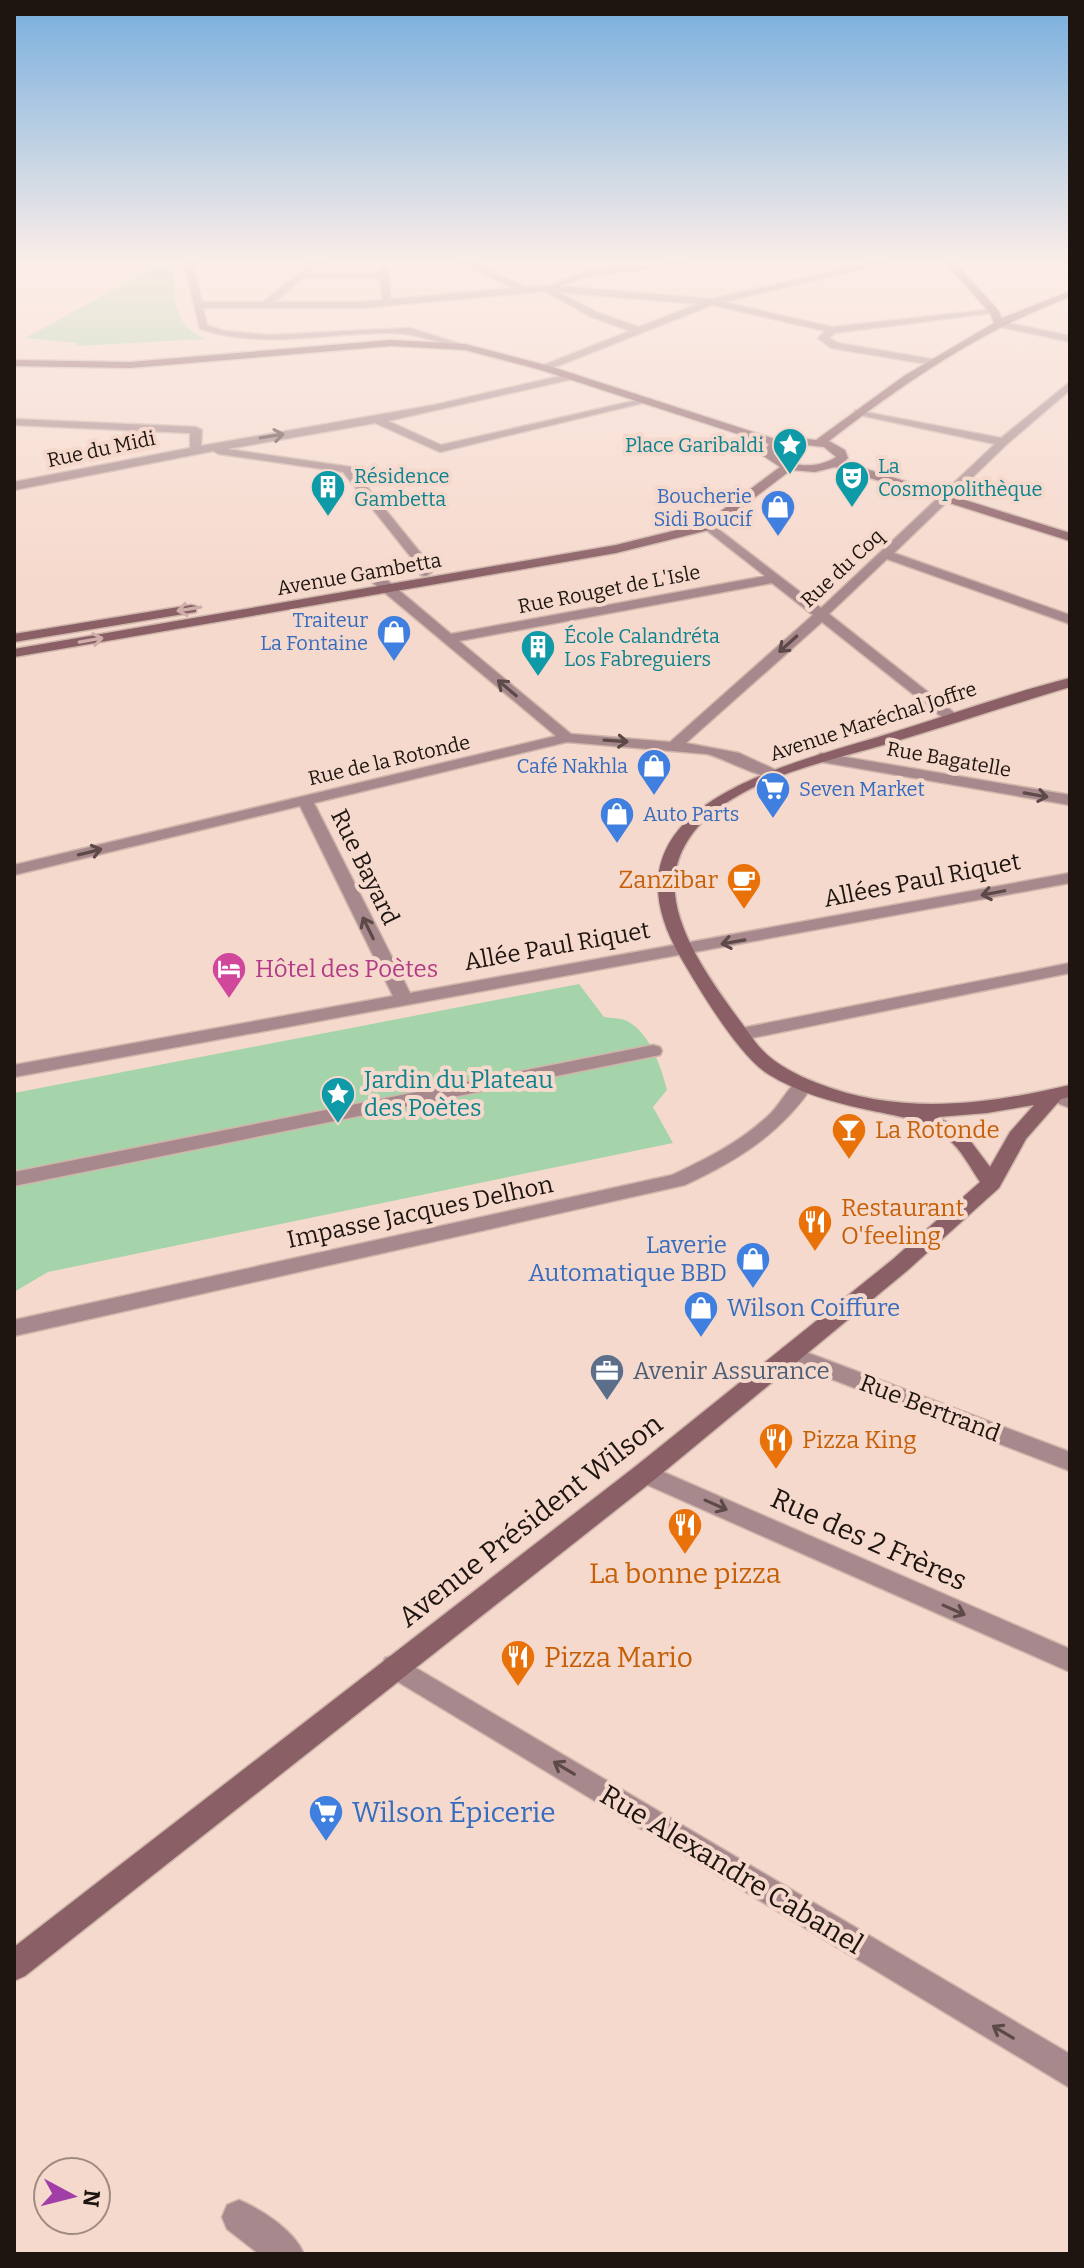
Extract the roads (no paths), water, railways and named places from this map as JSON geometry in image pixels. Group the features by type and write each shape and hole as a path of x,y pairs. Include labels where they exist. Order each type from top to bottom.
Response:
{"main road":[{"path":"548,369 779,444"},
{"path":"819,443 923,369"},
{"path":"798,441 819,443 841,452 842,458 815,468 789,466 768,455 769,449 779,444 798,441"},
{"path":"835,463 1070,537"},
{"name":"Avenue Gambetta","path":"14,653 616,549 709,526 789,466"},
{"name":"Avenue Gambetta","path":"14,638 709,526"},
{"name":"Avenue Maréchal Joffre","path":"804,1084 763,1063 683,950 667,906 666,880 671,857 688,826 723,800 773,774 1070,682"},
{"path":"804,1084 850,1100 916,1113 979,1109 1065,1096"},
{"name":"Avenue Président Wilson","path":"14,1966 394,1666 645,1473 900,1265 992,1183 1017,1136 1065,1096"},
{"path":"916,1113 956,1135 992,1183"}],"street":[{"name":"Rue du Midi","path":"14,486 195,448 377,420 573,376"},
{"name":"Rue du Coq","path":"675,745 822,614 1003,442 1070,385"},
{"path":"377,420 440,449 646,401"},
{"path":"859,412 1003,442"},
{"path":"14,422 196,430 195,448 347,469 417,556 426,572"},
{"path":"709,526 952,718"},
{"path":"886,554 1070,620"},
{"name":"Rue Rouget de L'Isle","path":"448,639 776,578"},
{"path":"377,579 567,738"},
{"name":"Rue de la Rotonde","path":"14,870 567,738 675,745 734,756 773,774"},
{"name":"Rue Bagatelle","path":"821,758 1070,800"},
{"name":"Rue Bayard","path":"305,800 403,998"},
{"name":"Allées Paul Riquet","path":"683,950 1070,878"},
{"name":"Allée Paul Riquet","path":"14,1071 403,998 683,950"},
{"path":"742,1034 1070,968"},
{"path":"14,1179 653,1051"},
{"name":"Impasse Jacques Delhon","path":"14,1328 678,1180 713,1164 746,1143 793,1104 804,1084"},
{"name":"Rue Bertrand","path":"790,1354 1070,1462"},
{"name":"Rue des 2 Frères","path":"645,1473 1070,1661"},
{"name":"Rue Alexandre Cabanel","path":"394,1666 1070,2072"},
{"path":"239,2217 287,2254"}],"place":[{"name":"Place Garibaldi","path":"790,476"},
{"name":"La Cosmopolithèque","path":"852,509"},
{"name":"Résidence Gambetta","path":"328,518"},
{"name":"Boucherie Sidi Boucif","path":"778,538"},
{"name":"Traiteur La Fontaine","path":"394,663"},
{"name":"École Calandréta Los Fabreguiers","path":"538,678"},
{"name":"Café Nakhla","path":"654,797"},
{"name":"Seven Market","path":"773,820"},
{"name":"Auto Parts","path":"617,845"},
{"name":"Zanzibar","path":"744,911"},
{"name":"Hôtel des Poètes","path":"229,1000"},
{"name":"Jardin du Plateau des Poètes","path":"338,1125"},
{"name":"La Rotonde","path":"849,1161"},
{"name":"Restaurant O'feeling","path":"815,1253"},
{"name":"Laverie Automatique BBD","path":"753,1290"},
{"name":"Wilson Coiffure","path":"701,1339"},
{"name":"Avenir Assurance","path":"607,1402"},
{"name":"Pizza King","path":"776,1471"},
{"name":"La bonne pizza","path":"685,1556"},
{"name":"Pizza Mario","path":"518,1688"},
{"name":"Wilson Épicerie","path":"326,1843"}]}
